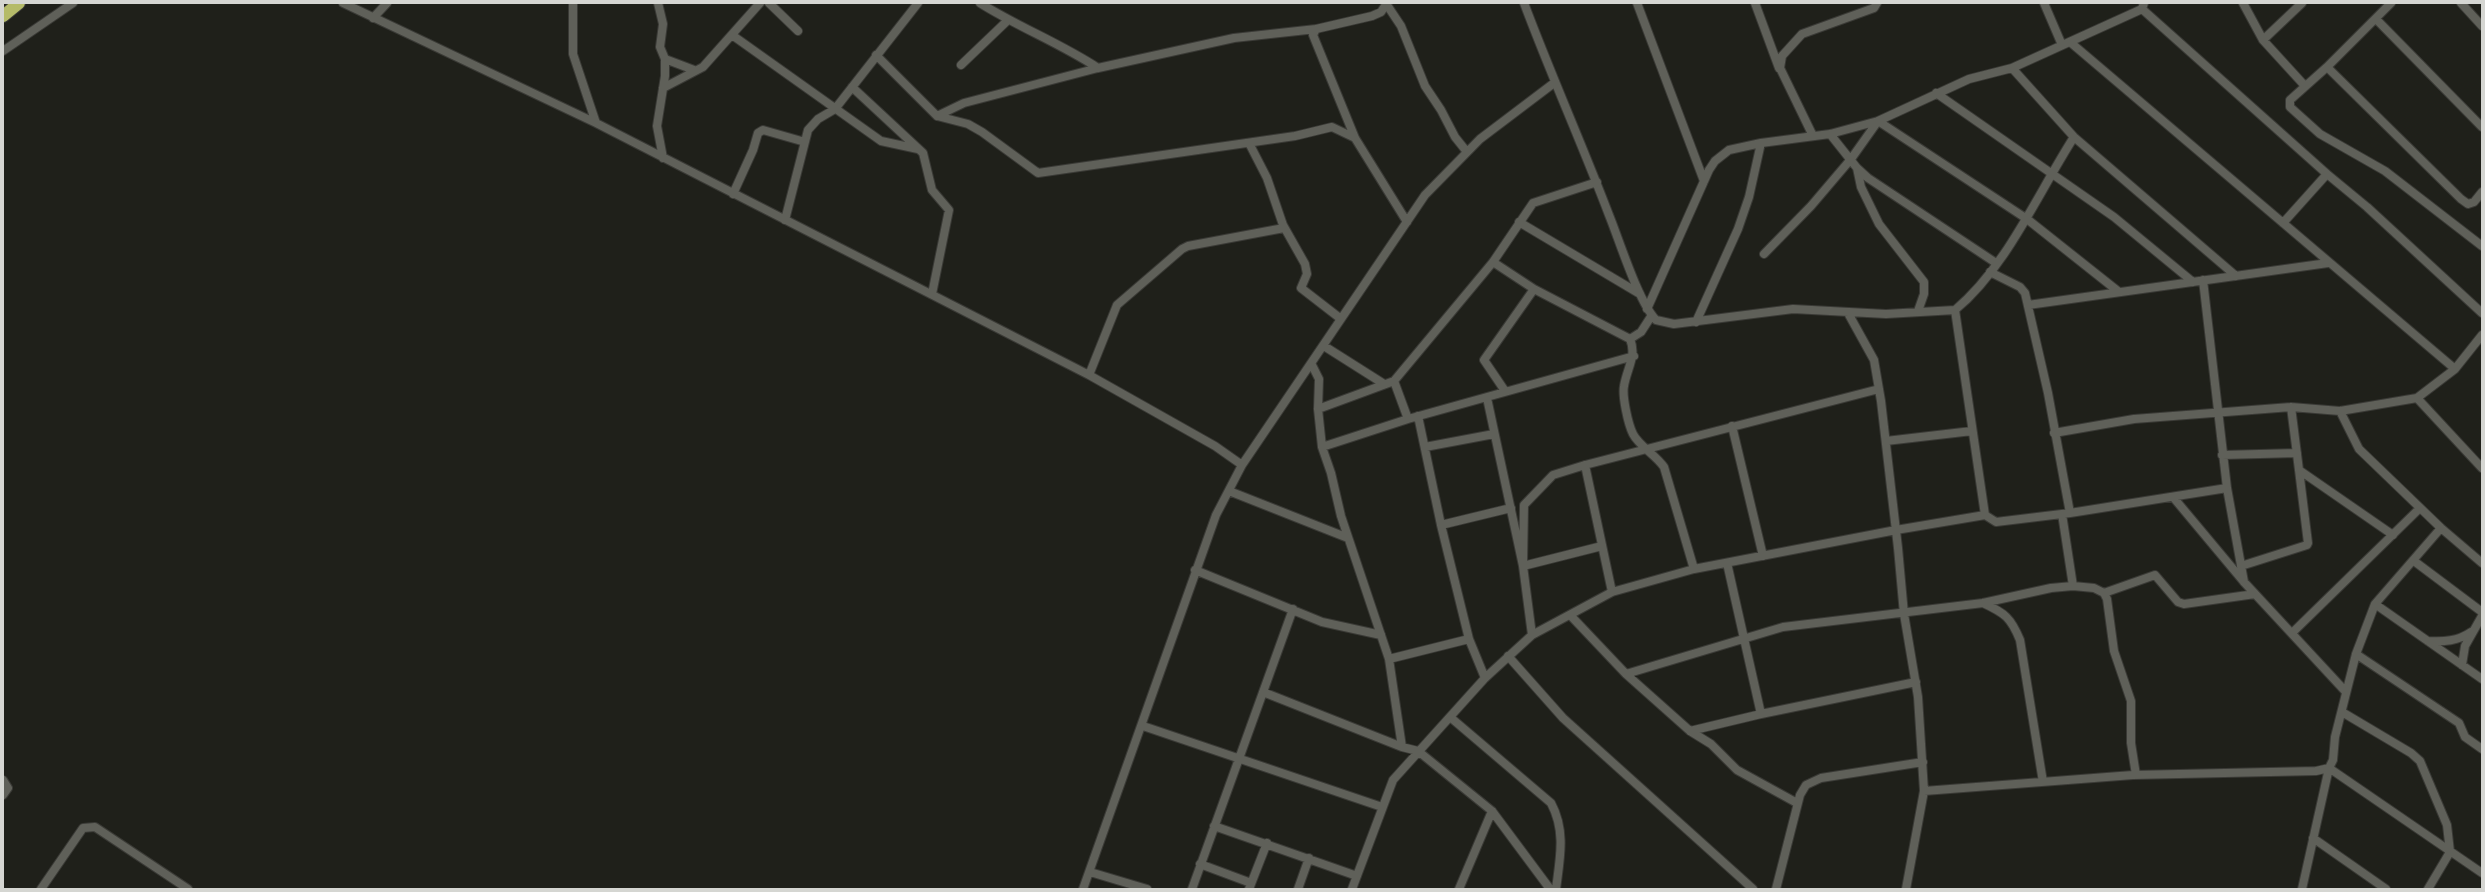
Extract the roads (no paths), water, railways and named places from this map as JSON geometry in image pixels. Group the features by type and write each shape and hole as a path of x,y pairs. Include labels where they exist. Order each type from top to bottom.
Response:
{"highway":[{"path":"3,16 19,3"}],"street":[{"path":"3,51 73,3"},
{"path":"343,3 596,123 1089,374 1215,446 1242,465"},
{"path":"373,18 388,3"},
{"path":"573,3 573,54 596,123"},
{"path":"658,3 662,24 660,47 665,59 663,88 657,126 663,158"},
{"path":"663,88 694,70 703,67 760,3"},
{"path":"769,3 798,31"},
{"path":"786,220 805,142 811,126 835,108 918,3"},
{"path":"980,3 1007,20 1079,56 1098,68"},
{"path":"1524,3 1554,83 1596,182 1640,294 1649,312 1656,320 1674,324 1793,309 1886,314 1955,310 1990,272 2027,219 2052,172 2074,137"},
{"path":"1636,3 1704,181"},
{"path":"1755,3 1780,68 1813,136"},
{"path":"1780,68 1782,56 1802,34 1874,8 1877,3"},
{"path":"2044,3 2066,44 2283,223 2328,263 2455,369"},
{"path":"2244,3 2263,40 2306,86"},
{"path":"2263,40 2302,3"},
{"path":"2391,3 2327,67 2290,100 2290,107 2320,134 2385,171 2482,246"},
{"path":"2461,3 2482,26"},
{"path":"937,116 949,109 1098,68 1234,38 1316,29 1372,16 1387,4 1401,26 1425,86 1442,110 1455,136 1467,152"},
{"path":"1630,339 1641,332 1704,181 1715,161 1729,150 1761,142 1830,134 1878,121 1969,79 2012,68 2066,44 2143,6 2327,174 2367,207 2482,313"},
{"path":"2376,19 2482,128"},
{"path":"962,64 1007,20"},
{"path":"1316,29 1313,35 1354,138 1407,222"},
{"path":"732,35 881,141 918,149"},
{"path":"876,55 937,116 968,124 982,132 1038,173 1295,136 1332,127 1354,138"},
{"path":"665,59 694,70"},
{"path":"2327,67 2461,199 2468,204 2474,202 2482,192"},
{"path":"2012,68 2074,137 2236,276"},
{"path":"1083,889 1143,726 1195,570 1216,515 1242,465 1312,365 1341,319 1425,195 1480,138 1554,83"},
{"path":"852,87 923,152 932,190 949,210 932,294"},
{"path":"1936,93 2052,172 2114,217 2193,282"},
{"path":"949,109 953,120"},
{"path":"1764,254 1811,206 1851,159 1878,121"},
{"path":"1878,121 2027,219 2119,292"},
{"path":"733,194 754,150 758,133 763,130 805,142"},
{"path":"1830,134 1857,168 1861,187 1879,224 1924,282 1924,294 1918,311"},
{"path":"1696,322 1738,229 1749,197 1761,142"},
{"path":"1249,143 1267,178 1284,228 1305,264 1307,274 1301,288 1341,319"},
{"path":"1857,168 1996,263"},
{"path":"2283,223 2327,174"},
{"path":"1318,409 1394,381 1493,262 1518,222 1533,203 1596,182"},
{"path":"1518,222 1640,294"},
{"path":"1089,374 1117,305 1182,250 1188,246 1284,228"},
{"path":"1493,262 1534,289 1630,339 1634,356 1624,385 1623,397 1633,434 1657,457 1664,467 1694,570"},
{"path":"2028,305 2328,263"},
{"path":"1990,272 2020,287 2025,293 2054,433 2066,514 2073,586"},
{"path":"2203,280 2219,414 2222,455 2244,582"},
{"path":"1505,391 1484,360 1534,289"},
{"path":"1955,310 1985,515"},
{"path":"1848,313 1874,360 1886,441 1904,614 1916,682 1924,791 1906,889"},
{"path":"2054,433 2134,419 2219,414 2292,407 2340,411 2417,398 2455,369 2482,335"},
{"path":"1324,346 1384,384"},
{"path":"1322,447 1418,416 1634,356"},
{"path":"1312,365 1319,379 1318,409 1322,447 1348,538 1389,659 1402,747"},
{"path":"1394,381 1408,419"},
{"path":"1523,566 1524,505 1553,475 1646,448 1879,389"},
{"path":"1487,398 1523,566 1532,635"},
{"path":"2417,398 2482,468"},
{"path":"2241,566 2307,546 2308,543 2292,407"},
{"path":"2340,411 2359,449 2441,528 2482,562"},
{"path":"1418,416 1441,525 1469,639 1485,678"},
{"path":"1732,426 1763,556"},
{"path":"1886,441 1972,430"},
{"path":"1425,447 1494,434"},
{"path":"2222,455 2297,453"},
{"path":"1585,465 1612,592"},
{"path":"2299,470 2393,535"},
{"path":"1352,889 1393,780 1418,751 1485,678 1532,635 1571,616 1612,592 1694,570 1896,530 1985,515 1996,522 2066,514 2227,488"},
{"path":"1228,491 1348,538"},
{"path":"2173,497 2244,582 2346,692"},
{"path":"1441,525 1511,508"},
{"path":"2292,633 2420,508"},
{"path":"2302,889 2329,768 2333,760 2346,692 2356,654 2375,604 2414,561 2441,528"},
{"path":"1523,566 1602,546"},
{"path":"2414,561 2482,612"},
{"path":"1727,563 1745,638 1760,714"},
{"path":"1195,570 1322,622 1381,635"},
{"path":"1626,674 1783,627 1904,614 1983,603 2051,588 2073,586 2094,588 2104,593 2155,575 2178,602 2184,604 2255,594"},
{"path":"2104,593 2115,656 2131,701 2131,743 2136,775"},
{"path":"1983,603 2000,611 2012,621 2020,640 2043,782"},
{"path":"2375,604 2482,679"},
{"path":"1192,889 1293,609"},
{"path":"1571,616 1626,674 1690,731 1711,744 1737,770 1797,803"},
{"path":"2462,665 2462,654 2482,616"},
{"path":"2428,641 2446,642 2462,638 2474,630"},
{"path":"1389,659 1469,639"},
{"path":"2356,654 2460,723 2466,737 2482,749"},
{"path":"1508,656 1564,718 1753,889"},
{"path":"1690,731 1760,714 1916,682"},
{"path":"1263,692 1402,747 1418,751 1492,811 1550,889"},
{"path":"2342,712 2411,753 2420,761 2447,825 2450,852 2428,889"},
{"path":"1450,717 1551,803 1559,819 1560,854 1556,889"},
{"path":"1143,726 1382,807"},
{"path":"1776,889 1797,803 1806,785 1821,778 1923,762"},
{"path":"1924,791 2136,775 2316,771 2329,768 2482,873"},
{"path":"3,780 8,788 3,795"},
{"path":"1459,889 1492,811"},
{"path":"40,889 83,828 95,826 188,889"},
{"path":"1214,826 1267,843 1357,876"},
{"path":"2313,838 2386,889"},
{"path":"1200,864 1250,886 1267,843"},
{"path":"1298,889 1309,858"},
{"path":"1090,872 1147,889"}]}
